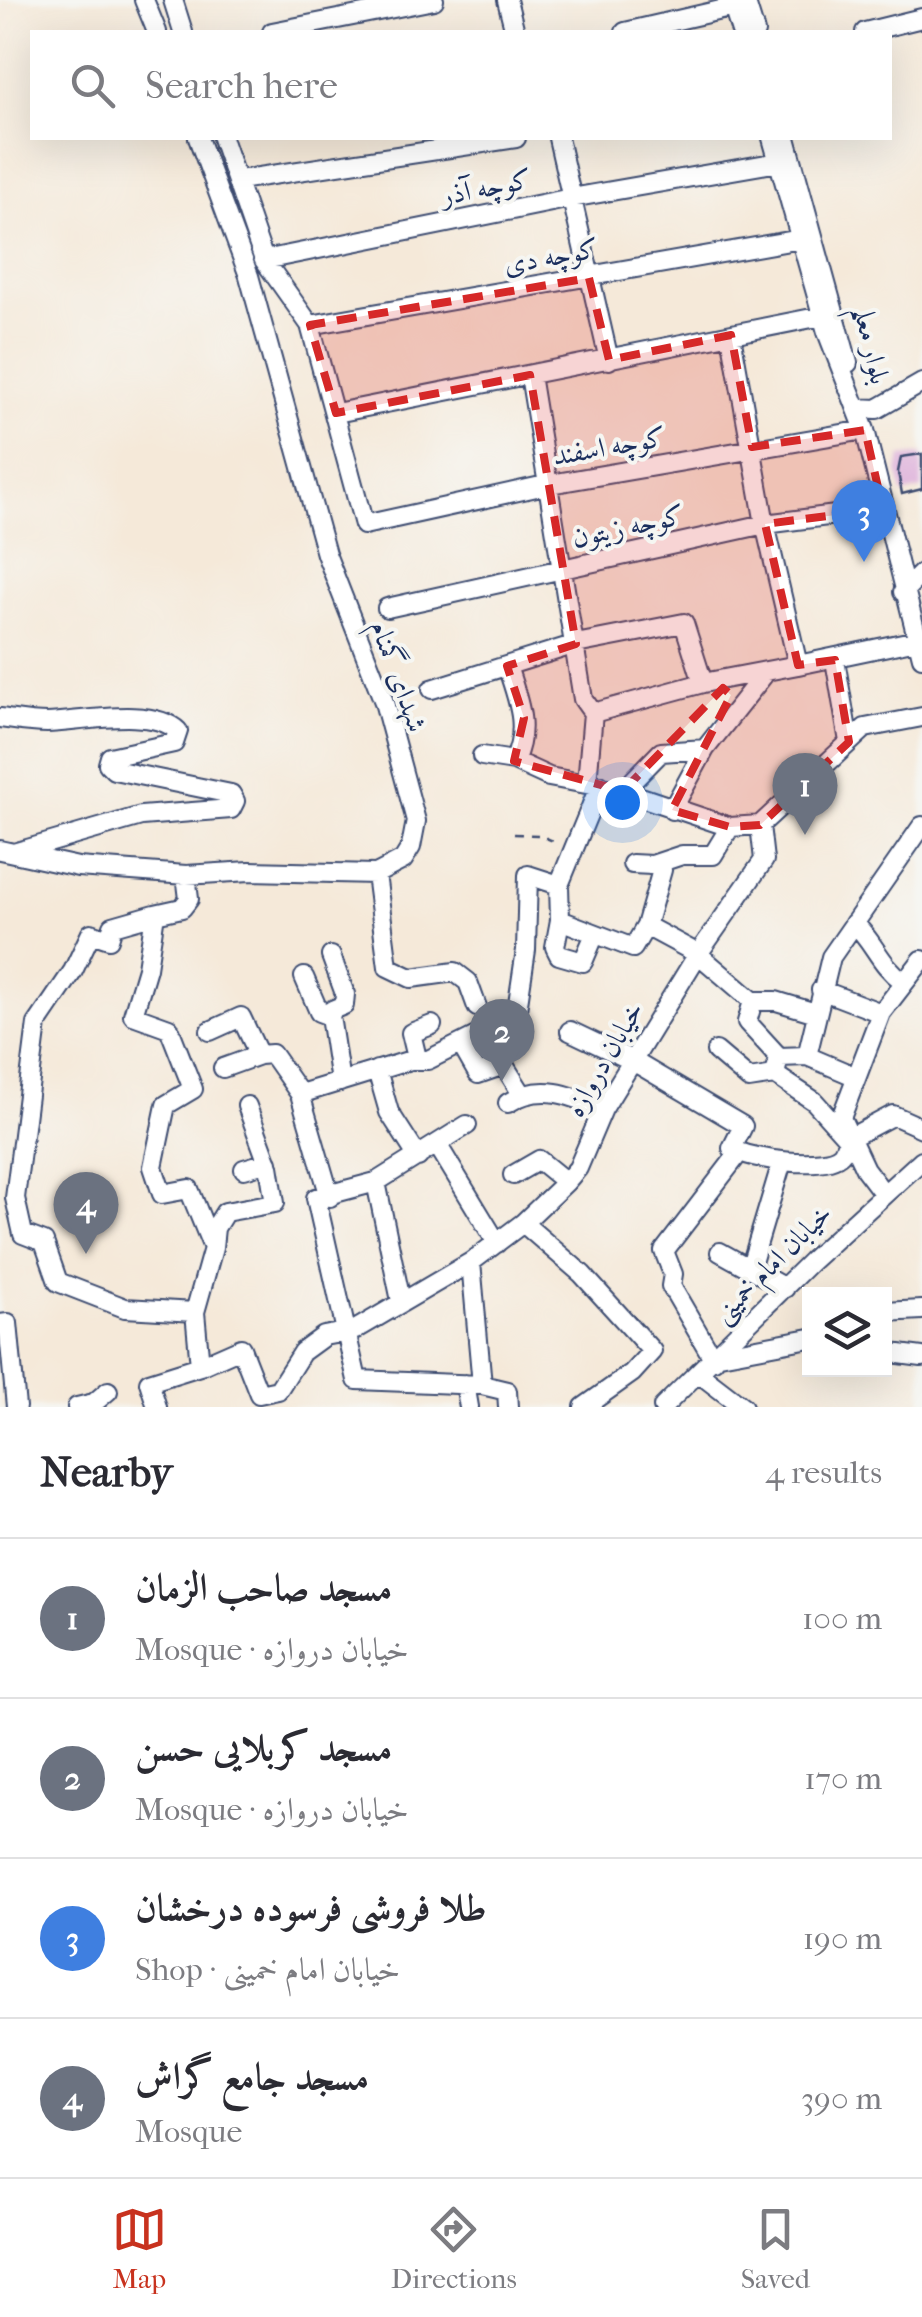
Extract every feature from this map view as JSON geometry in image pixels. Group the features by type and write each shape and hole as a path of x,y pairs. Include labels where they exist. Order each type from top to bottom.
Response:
{"street":[{"path":"144,0 156,30"},
{"path":"173,0 182,30"},
{"path":"282,30 434,0"},
{"path":"507,0 514,30"},
{"path":"632,30 737,2"},
{"path":"737,2 741,30"},
{"path":"737,2 754,30"},
{"path":"873,30 922,18"},
{"name":"شهدای گمنام","path":"199,140 249,276 326,554 384,702 416,821 411,847 402,860 376,874"},
{"path":"223,140 264,260 310,325 336,413 822,316"},
{"path":"238,180 503,140"},
{"path":"558,140 609,360"},
{"name":"بلوار معلم","path":"772,140 822,316 858,408"},
{"name":"بلوار معلم","path":"787,140 841,325 858,408"},
{"name":"کوچه آذر","path":"264,260 571,198 778,162"},
{"name":"کوچه دی","path":"310,325 801,240"},
{"path":"731,335 765,524 798,665"},
{"path":"530,375 582,699 594,713 593,784 575,849 560,885 555,947 559,954 583,962 595,934"},
{"path":"594,713 704,683 920,648 858,408 878,409 922,383"},
{"name":"کوچه اسفند","path":"336,413 364,524 550,484 865,430"},
{"name":"کوچه زیتون","path":"387,608 765,524 883,509"},
{"path":"903,592 922,573"},
{"path":"432,689 576,644 684,623 704,683"},
{"path":"835,660 849,742"},
{"path":"507,666 524,718 524,739 514,761"},
{"path":"672,810 705,749 766,672"},
{"path":"0,718 44,723 122,717 169,722 178,731 174,743 110,757 108,764 114,770 230,794 235,801 231,809 141,816 8,851"},
{"path":"482,756 514,761 550,777 623,791 730,826 760,825 864,728 922,718"},
{"path":"623,791 661,752 705,749"},
{"name":"خیابان دروازه","path":"279,1399 302,1352 324,1336 346,1332 471,1262 523,1224 578,1168 603,1109 698,954 764,860 760,825"},
{"path":"632,864 659,863 682,854 713,855 730,826"},
{"path":"807,1056 831,957 922,826"},
{"path":"8,851 78,867 186,875 376,874 388,966 411,978 454,972 468,982 476,1007"},
{"path":"560,920 633,948 646,926 662,870 659,863"},
{"path":"186,875 188,899 182,908 114,926 109,938 90,933 73,970 37,1024 8,1199 23,1234 44,1242 58,1282 124,1308 195,1312"},
{"path":"514,1023 526,950 528,875 560,885"},
{"path":"155,914 147,968 132,1015 169,1028 193,1089 166,1106 153,1167 162,1194 189,1189 213,1248"},
{"path":"854,923 870,940 883,967 904,982"},
{"path":"646,926 698,954 752,1001 776,1001 816,1013"},
{"path":"330,1016 346,1000 332,956"},
{"path":"848,1140 841,1118 854,1076 881,1013 922,960"},
{"path":"304,977 320,1012 330,1016"},
{"path":"821,990 881,1013"},
{"path":"752,1001 748,1022 777,1066 848,1140 884,1194"},
{"path":"330,1016 340,1082"},
{"path":"210,1030 241,1018 259,1055"},
{"path":"417,1058 411,1034 432,1024"},
{"path":"300,1094 417,1058 428,1060 486,1031"},
{"path":"570,1031 633,1061 743,1126 732,1148 739,1153 782,1162 829,1160 841,1154 848,1140 893,1115 922,1128"},
{"path":"462,1046 478,1074 504,1065 515,1098 564,1092 603,1109"},
{"path":"716,1051 748,1079 807,1056 854,1076"},
{"path":"224,1068 272,1054 300,1094 330,1197"},
{"path":"378,1070 389,1112 418,1158"},
{"path":"200,1366 195,1312 216,1228 226,1212 275,1202 268,1162 248,1106"},
{"path":"467,1124 376,1182 316,1198 357,1380 473,1384 507,1391 508,1407"},
{"path":"437,1144 497,1243"},
{"path":"739,1153 680,1226 664,1258 673,1274 671,1286 717,1357 802,1340"},
{"path":"513,1175 539,1160 566,1182"},
{"name":"خیابان امام خمینی","path":"663,1407 922,1160"},
{"path":"244,1169 268,1162"},
{"path":"750,1269 782,1162"},
{"path":"376,1182 401,1301"},
{"path":"523,1224 582,1274 652,1351 632,1373 585,1407"},
{"path":"720,1252 784,1288"},
{"path":"469,1407 473,1384 471,1262"},
{"path":"892,1312 922,1310"},
{"path":"0,1324 8,1322 16,1407"},
{"path":"156,1407 149,1382 241,1348 260,1394 279,1399"},
{"path":"892,1353 922,1357"},
{"path":"700,1374 743,1407"},
{"path":"77,1407 94,1403 108,1391"}],"path":[{"path":"514,834 539,835 575,849"}],"highlighted area":[{"path":"589,278 609,360 731,335 752,447 865,430 883,509 765,524 798,665 835,660 849,742 760,825 730,827 672,810 731,695 723,688 623,791 514,761 524,718 507,666 576,644 530,375 336,413 310,325"}],"building":[{"path":"922,454 922,489 902,494 898,472 901,457"}],"place":[{"name":"طلا فروشی فرسوده درخشان","path":"864,562"},
{"name":"مسجد صاحب الزمان","path":"805,835"},
{"name":"مسجد کربلایی حسن","path":"502,1081"},
{"name":"مسجد جامع گراش","path":"86,1254"}]}
